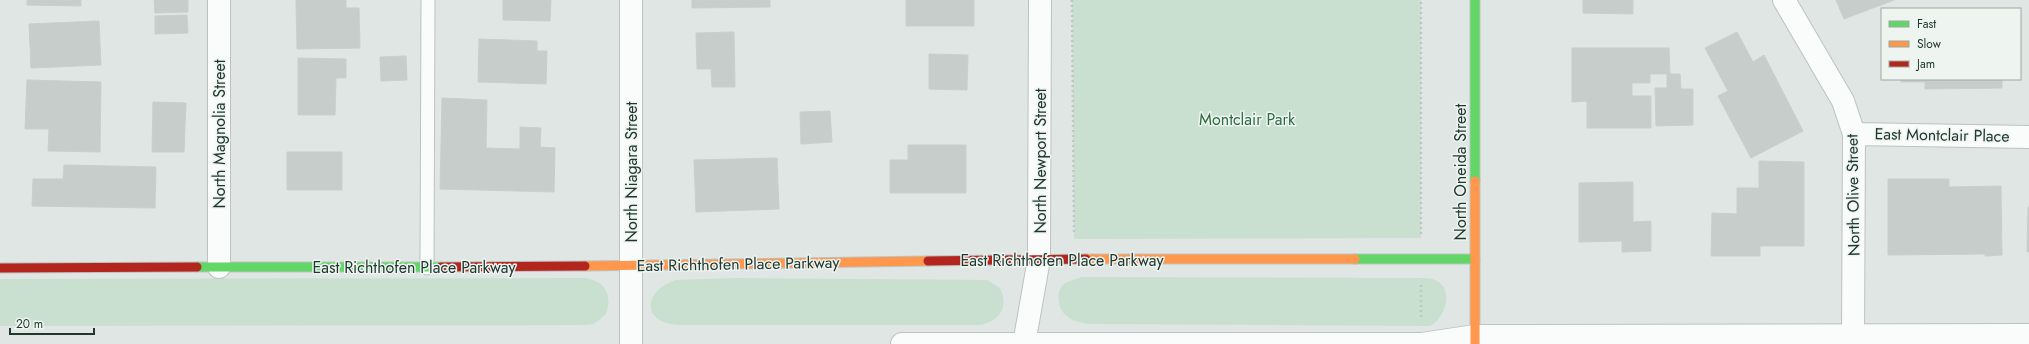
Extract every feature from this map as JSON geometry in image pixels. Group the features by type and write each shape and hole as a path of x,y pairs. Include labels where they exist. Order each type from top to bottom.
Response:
{"street":[{"name":"North Magnolia Street","path":"219,0 219,267"},
{"name":"North Niagara Street","path":"631,0 631,344"},
{"name":"North Newport Street","path":"1024,344 1039,259 1040,0"},
{"name":"North Oneida Street","path":"1475,340 1476,0"},
{"name":"North Olive Street","path":"1784,0 1842,101 1854,134 1853,335"},
{"name":"East Montclair Place","path":"1854,134 2029,137"},
{"name":"East Richthofen Place Parkway","path":"0,268 427,268 1039,259 1475,259"},
{"path":"902,344 1422,344 1475,340 1853,335 1932,340 2029,335"}],"lane":[{"path":"427,268 428,0"}],"path":[{"path":"1072,0 1074,259"},
{"path":"1421,0 1422,344"}],"green space":[{"name":"Montclair Park","path":"1072,0 1421,0 1421,238 1074,239"},
{"path":"1082,277 1427,278 1437,281 1442,286 1445,291 1446,305 1440,317 1430,326 1088,324 1070,319 1062,311 1058,299 1060,290 1064,284"},
{"path":"585,278 598,282 606,290 608,295 608,307 606,314 594,324 586,325 0,326 0,279"},
{"path":"735,278 987,280 1000,288 1003,295 1003,307 997,317 980,325 678,325 666,323 657,318 652,312 651,305 657,291 676,280"}],"building":[{"path":"27,0 81,0 81,6 27,5"},
{"path":"154,0 188,0 188,12 155,13"},
{"path":"296,0 346,0 346,8 359,8 360,48 297,49"},
{"path":"503,0 551,0 550,21 503,20"},
{"path":"692,0 770,0 770,7 692,8"},
{"path":"906,0 974,0 974,26 906,26"},
{"path":"1583,0 1633,0 1633,14 1583,13"},
{"path":"1836,0 1894,0 1844,19"},
{"path":"187,15 188,33 155,34 155,16"},
{"path":"99,21 101,65 31,68 29,24"},
{"path":"734,32 735,87 712,87 711,69 697,69 696,33"},
{"path":"1737,32 1753,62 1764,55 1803,131 1751,158 1718,96 1728,91 1705,48"},
{"path":"479,39 537,41 537,51 547,51 546,84 478,82"},
{"path":"1572,48 1669,48 1670,74 1680,74 1681,89 1693,89 1693,125 1656,126 1655,88 1667,88 1667,74 1650,74 1650,83 1632,83 1632,96 1651,96 1651,128 1587,128 1587,101 1572,102"},
{"path":"929,54 968,55 967,90 929,89"},
{"path":"406,56 407,80 381,81 380,57"},
{"path":"298,58 346,59 346,78 336,78 335,115 298,115"},
{"path":"27,80 101,82 100,152 48,151 49,129 25,129"},
{"path":"1901,80 2002,80 2002,88 1925,89 1925,82 1901,82"},
{"path":"442,98 487,100 486,148 520,149 520,127 541,128 540,147 555,148 554,192 440,189"},
{"path":"153,102 186,103 184,152 152,152"},
{"path":"830,111 832,142 801,144 800,112"},
{"path":"908,145 966,145 966,193 890,193 890,160 908,160"},
{"path":"287,152 342,152 342,190 287,190"},
{"path":"777,158 779,209 696,212 694,160"},
{"path":"1759,161 1804,162 1804,246 1760,246 1760,256 1711,256 1712,213 1737,214 1737,188 1759,188"},
{"path":"64,165 156,167 155,208 32,206 33,179 63,179"},
{"path":"1888,179 1949,179 1949,187 2001,186 2002,255 1888,255"},
{"path":"1633,182 1633,222 1651,221 1651,251 1622,252 1622,241 1579,242 1579,183"},
{"path":"2028,207 2029,252 2027,252"}],"traffic: fast":[{"path":"1475,0 1475,181"},
{"path":"1355,259 1475,259"},
{"path":"197,267 441,267"}],"traffic: slow":[{"path":"1475,181 1475,344"},
{"path":"1086,259 1355,259"},
{"path":"585,266 928,261"}],"traffic: jam":[{"path":"928,261 1086,259"},
{"path":"441,267 585,266"},
{"path":"0,268 197,267"}]}
